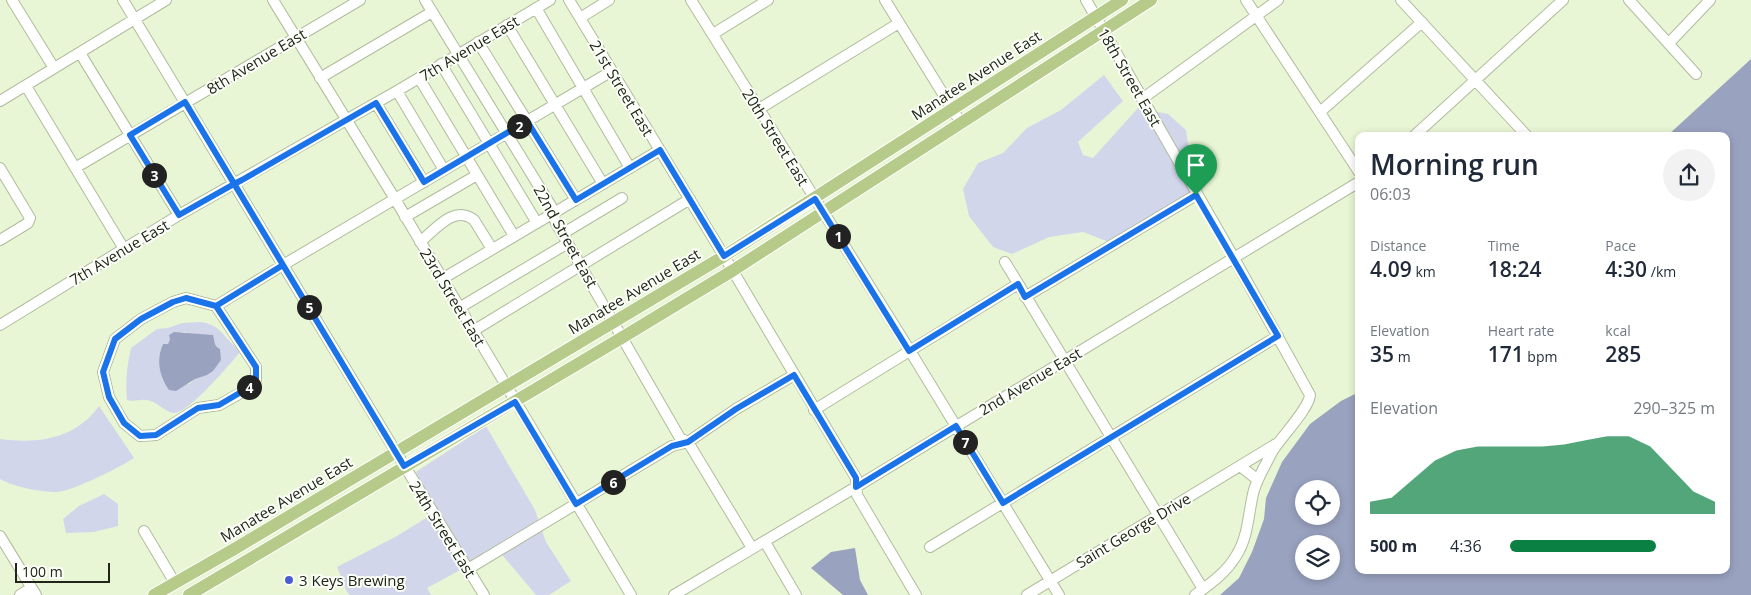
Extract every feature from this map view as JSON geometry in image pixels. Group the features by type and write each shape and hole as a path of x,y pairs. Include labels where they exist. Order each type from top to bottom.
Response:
{"main road":[{"name":"Manatee Avenue East","path":"154,595 507,387 724,256 1122,0"},
{"path":"189,595 515,402 732,270 1151,0"}],"street":[{"path":"12,0 54,68"},
{"name":"24th Street East","path":"123,0 484,595"},
{"path":"0,101 166,0"},
{"name":"23rd Street East","path":"273,0 395,199 631,595"},
{"name":"8th Avenue East","path":"75,168 360,0"},
{"name":"22nd Street East","path":"425,0 551,206 565,239 615,322 680,438 688,442 752,548"},
{"name":"7th Avenue East","path":"0,325 179,215 397,91 550,0"},
{"name":"21st Street East","path":"569,0 856,478 857,495 916,595"},
{"path":"580,18 609,0"},
{"name":"20th Street East","path":"691,0 1059,595"},
{"path":"713,34 768,0"},
{"path":"885,0 961,123"},
{"name":"18th Street East","path":"1086,0 1306,387 1310,398 1307,405 1277,443"},
{"path":"1246,0 1355,166"},
{"path":"1142,99 1278,0"},
{"path":"1401,0 1523,132"},
{"path":"1418,132 1563,0"},
{"path":"1629,0 1696,74"},
{"path":"1669,43 1710,0"},
{"path":"536,8 630,168"},
{"path":"320,78 432,12"},
{"path":"759,109 899,22"},
{"path":"1320,112 1422,22"},
{"path":"508,25 603,184"},
{"path":"478,42 576,200"},
{"path":"80,52 179,215"},
{"path":"441,64 537,223"},
{"path":"216,306 256,367 256,380 248,388 219,405 198,408 156,435 140,436 124,423 109,397 103,372 115,339 141,319 173,302 186,298 216,306 612,71"},
{"path":"419,78 514,236"},
{"path":"26,86 124,249"},
{"path":"397,91 444,170"},
{"path":"376,103 424,182"},
{"path":"442,279 660,150"},
{"path":"0,168 27,213 29,221 0,240"},
{"path":"405,217 477,175"},
{"name":"2nd Avenue East","path":"674,595 688,592 752,548 765,542 1355,184"},
{"path":"1025,297 1196,195"},
{"path":"459,308 565,239 622,198"},
{"path":"473,331 690,199"},
{"path":"420,242 444,221 461,214 474,220 492,248"},
{"path":"1005,262 1157,516 1199,592 1222,574 1237,556 1246,534 1254,490 1277,443"},
{"path":"814,410 1018,284"},
{"path":"930,546 1278,336"},
{"path":"468,569 672,446 688,442 736,409 794,375"},
{"name":"Saint George Drive","path":"1027,595 1277,443"},
{"path":"1240,466 1258,480"},
{"path":"144,531 175,583"},
{"path":"0,536 34,591 20,595"},
{"path":"765,542 796,595"}],"shaded area":[{"path":"1751,59 1751,595 1220,595 1239,578 1252,552 1264,519 1266,498 1282,462 1310,424 1341,401 1355,394 1355,574 1730,574 1730,132 1671,132"},
{"path":"1104,75 1123,101 1078,142 1083,155 1093,158 1138,108 1144,109 1192,193 1109,242 1083,232 1049,237 1012,254 993,247 969,216 963,189 978,163 1003,153 1027,128 1061,110"},
{"path":"1153,111 1168,114 1186,130 1193,182"},
{"path":"182,323 207,323 218,329 241,351 209,387 189,406 180,411 174,413 167,411 150,401 127,400 128,361 131,348 157,329 168,328","holes":["183,332 213,335 221,358 189,384 163,380 160,366 163,344 168,344 170,339"]},
{"path":"174,332 213,335 215,345 220,349 221,360 213,371 195,379 176,391 169,390 166,385 159,361 163,344 168,344 169,335"},
{"path":"99,406 134,458 96,478 63,491 35,490 20,487 0,479 0,439 29,441 55,437 79,426"},
{"path":"486,426 535,510 546,542 571,581 549,595 536,595 498,550 470,565 430,502 416,472"},
{"path":"104,494 118,504 118,526 94,532 66,533 63,519 79,506"},
{"path":"431,515 464,568 427,588 431,595 350,595 347,592 337,567 397,536"},
{"path":"855,548 860,580 868,595 843,595 811,568 831,552"}],"place":[{"name":"3 Keys Brewing","path":"289,580"}],"route":[{"path":"1196,195 1025,297 1018,284 909,351 815,199 724,256 660,150 576,200 527,121 424,182 376,103 242,180 234,184 179,215 130,135 185,102 234,184 283,265 216,306 256,367 256,380 248,388 219,405 198,408 156,435 140,436 124,423 109,397 103,372 115,339 141,319 173,302 186,298 216,306 250,286 283,265 404,466 515,402 576,504 672,446 688,442 736,409 794,375 856,478 856,487 956,426 1003,503 1278,336 1196,195"}]}
